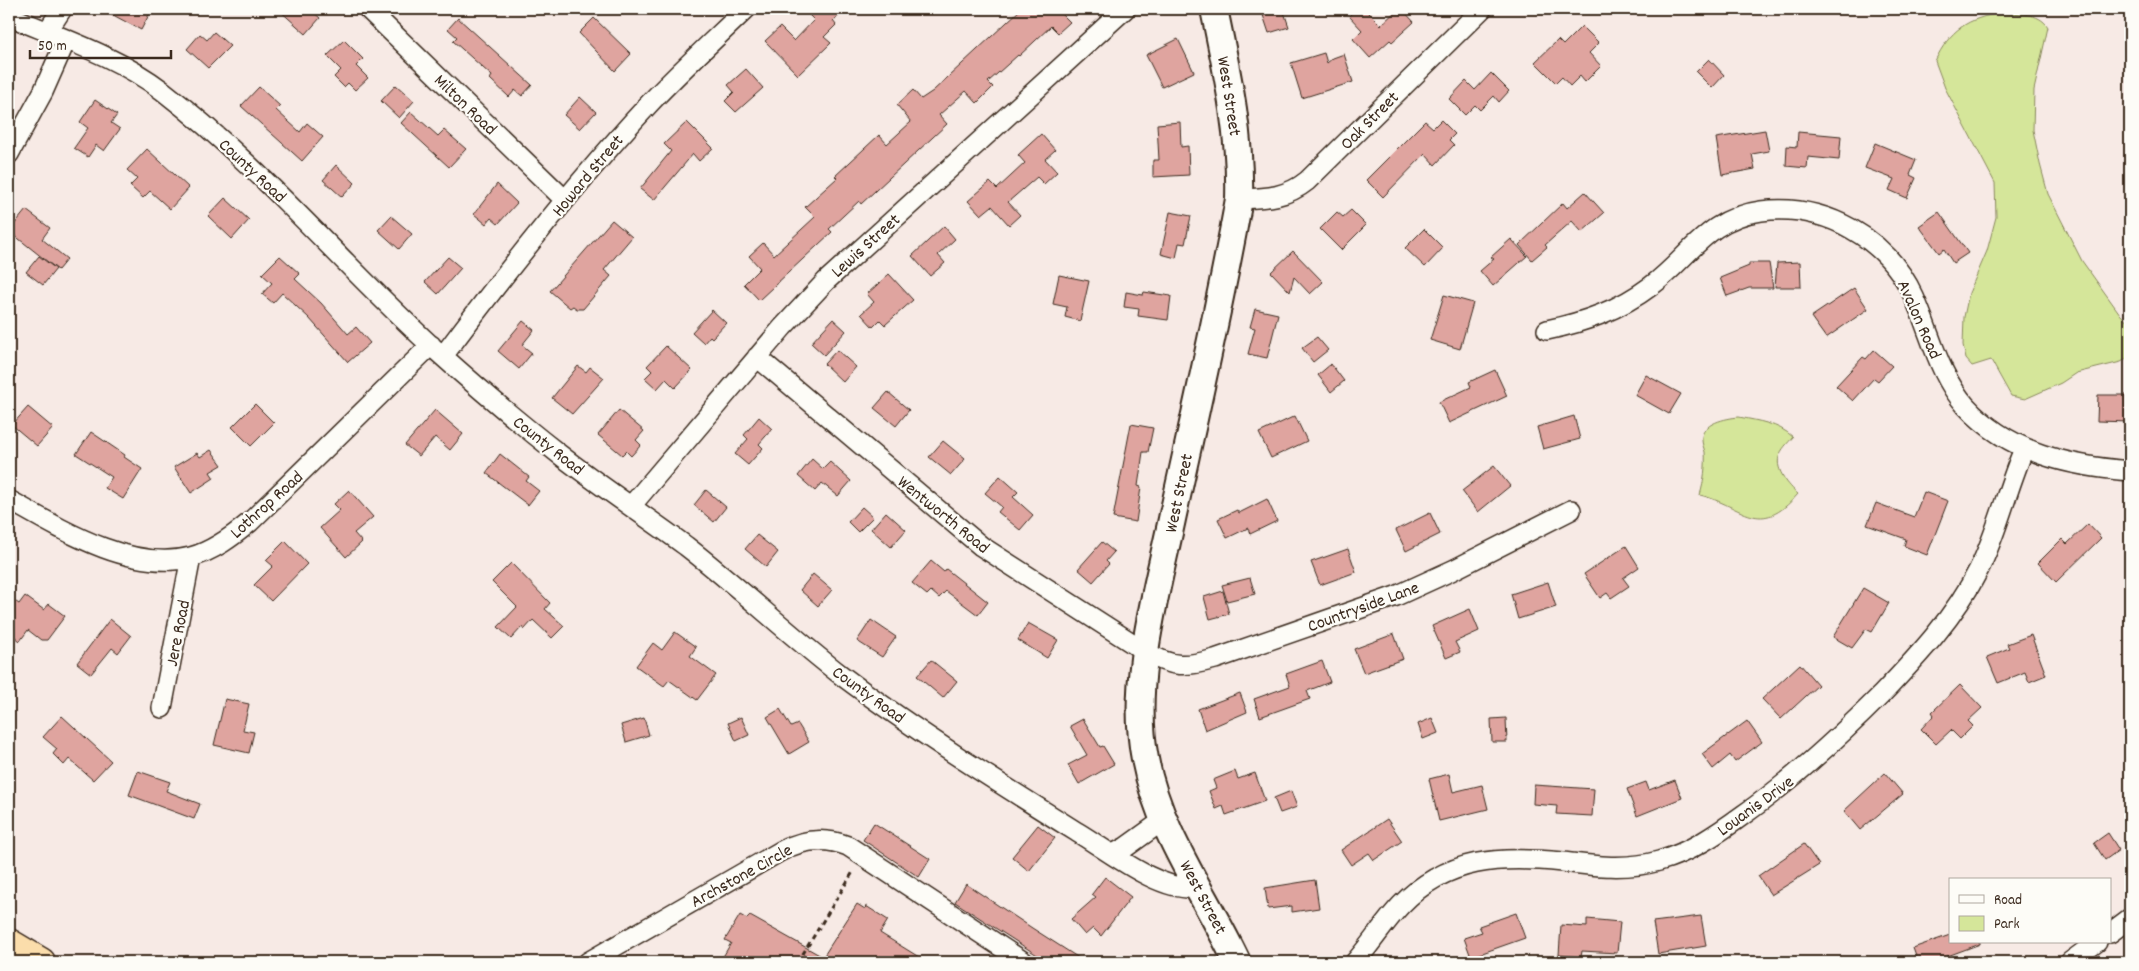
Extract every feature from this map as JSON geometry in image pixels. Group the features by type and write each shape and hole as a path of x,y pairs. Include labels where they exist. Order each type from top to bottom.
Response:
{"highway":[{"path":"9,943 41,962"}],"main road":[{"name":"West Street","path":"1214,9 1235,112 1240,171 1240,199 1156,592 1140,700 1142,743 1149,776 1165,819 1197,888 1237,962"}],"street":[{"path":"47,32 62,9"},
{"name":"Milton Road","path":"368,9 565,200"},
{"name":"Howard Street","path":"437,351 651,102 746,9"},
{"name":"Lewis Street","path":"631,506 782,327 826,281 1125,9"},
{"name":"Oak Street","path":"1240,199 1273,198 1292,191 1307,181 1482,9"},
{"name":"County Road","path":"9,16 111,59 160,89 290,204 437,351 560,454 689,548 839,673 998,782 1113,854 1157,880 1185,889 1197,888"},
{"path":"9,154 43,92 66,40"},
{"name":"Avalon Road","path":"1547,330 1578,324 1628,302 1652,286 1699,240 1721,224 1759,211 1789,209 1812,213 1848,226 1874,245 1892,262 1914,297 1941,368 1956,393 1992,430 2024,449 2064,462 2130,471"},
{"name":"Lothrop Road","path":"9,500 71,533 129,555 160,560 191,557 231,538 437,351"},
{"name":"Wentworth Road","path":"757,357 981,546 1146,652"},
{"name":"Louanis Drive","path":"1355,962 1402,905 1431,882 1453,870 1477,863 1502,859 1621,867 1658,862 1702,842 1767,798 1837,740 1903,672 1944,624 1979,568 2011,479 2024,449"},
{"name":"Countryside Lane","path":"1146,652 1160,661 1174,665 1190,665 1215,659 1396,596 1453,570 1571,510"},
{"name":"Jere Road","path":"162,708 191,557"},
{"path":"1113,854 1165,819"},
{"name":"Archstone Circle","path":"588,962 792,846 808,841 831,841 848,846 1024,962"},
{"path":"2112,932 2130,918"},
{"path":"2070,962 2094,944"}],"path":[{"path":"798,962 863,856"}],"green space":[{"path":"2002,13 2034,16 2048,27 2034,90 2033,130 2048,194 2082,261 2130,325 2130,357 2121,362 2076,373 2061,383 2025,399 2011,396 1991,360 1972,366 1966,359 1963,345 1964,317 1969,293 1987,251 1996,217 1995,183 1945,88 1935,61 1947,41 1961,27 1979,18"},
{"path":"1739,417 1774,426 1793,437 1781,451 1778,462 1784,477 1798,494 1772,515 1751,516 1700,495 1704,479 1705,452 1702,442 1705,429 1715,422"}],"building":[{"path":"102,9 152,9 141,30"},
{"path":"278,9 310,9 320,18 306,34"},
{"path":"803,9 846,9 833,21 836,25 824,37 831,43 798,75 765,41 780,27 794,41 814,20"},
{"path":"1021,9 1057,9 1070,22 1058,33 1051,26 988,82 993,87 977,103 966,91 939,115 947,124 861,204 859,201 829,229 832,232 759,300 744,284 760,268 749,256 763,243 774,255 815,217 805,207 837,178 835,176 879,135 887,144 911,122 897,105 913,90 921,99 933,91"},
{"path":"1261,9 1283,9 1289,27 1269,33"},
{"path":"1356,9 1365,9 1381,25 1398,9 1402,9 1414,22 1392,42 1390,40 1370,58 1353,39 1362,30 1349,16"},
{"path":"458,18 532,85 522,96 515,90 509,97 490,79 492,76 453,41 457,37 448,29"},
{"path":"594,18 631,54 615,71 579,33"},
{"path":"1582,26 1599,43 1589,53 1601,66 1585,82 1580,76 1570,86 1562,77 1556,83 1535,62 1558,40 1563,45"},
{"path":"214,32 230,46 208,68 187,49 200,34 207,40"},
{"path":"1178,39 1194,72 1162,87 1146,55"},
{"path":"344,40 363,59 356,66 368,78 355,90 348,83 344,87 334,77 341,70 327,56"},
{"path":"1324,53 1327,63 1333,58 1344,54 1353,82 1302,98 1291,63"},
{"path":"1709,59 1724,75 1712,88 1696,72"},
{"path":"746,69 763,88 736,112 725,101 734,92 728,85"},
{"path":"1491,73 1509,91 1499,102 1494,96 1480,110 1475,105 1465,115 1449,99 1466,81 1475,90"},
{"path":"396,85 414,101 399,118 381,101"},
{"path":"259,87 280,106 276,110 300,132 307,123 323,137 302,161 241,106"},
{"path":"580,97 596,112 580,129 564,115"},
{"path":"95,100 117,115 111,123 120,129 104,151 96,145 88,157 74,148 88,128 80,122"},
{"path":"411,112 438,136 444,130 466,149 449,167 401,123"},
{"path":"1441,120 1455,134 1449,140 1454,145 1435,165 1425,154 1383,197 1366,180 1425,121 1433,128"},
{"path":"687,122 713,148 699,161 693,154 654,200 640,189 671,151 664,144"},
{"path":"1180,122 1181,147 1188,146 1189,175 1153,177 1153,160 1159,160 1157,124"},
{"path":"1765,130 1769,151 1752,154 1755,169 1722,175 1716,138"},
{"path":"1798,132 1841,136 1839,160 1808,157 1807,168 1786,166 1787,146 1797,147"},
{"path":"1041,134 1055,150 1045,159 1057,172 1044,184 1037,177 1008,202 1020,215 1009,225 992,206 981,215 968,201 990,182 997,189 1025,163 1018,155"},
{"path":"1875,143 1916,160 1910,175 1916,178 1907,198 1889,190 1894,179 1865,168"},
{"path":"147,149 189,188 170,209 150,191 143,198 130,186 137,179 127,170"},
{"path":"336,165 355,183 342,197 323,180"},
{"path":"497,184 517,203 498,224 491,218 486,224 474,214"},
{"path":"1585,192 1604,213 1582,232 1572,221 1545,245 1547,247 1532,260 1519,245 1563,203 1567,208"},
{"path":"225,198 249,220 232,239 208,216"},
{"path":"26,210 50,228 42,239 67,259 58,270 9,231"},
{"path":"1351,210 1366,225 1341,250 1320,229 1337,212 1343,217"},
{"path":"1170,212 1191,216 1185,244 1179,243 1176,258 1161,254"},
{"path":"1939,212 1968,253 1953,263 1944,249 1939,253 1919,226"},
{"path":"391,216 412,234 399,249 378,230"},
{"path":"612,220 632,237 604,270 611,276 583,309 577,309 573,306 570,308 550,291"},
{"path":"944,226 955,239 938,255 945,263 930,276 912,256"},
{"path":"1424,229 1443,248 1425,267 1405,248"},
{"path":"1511,239 1527,256 1493,286 1480,271 1494,259 1491,257"},
{"path":"1293,251 1323,282 1310,294 1294,277 1290,292 1271,272"},
{"path":"39,256 56,269 43,285 26,272"},
{"path":"280,256 300,274 295,279 321,303 348,334 356,327 370,343 348,362 309,318 282,293 273,303 262,294 272,283 262,274"},
{"path":"448,257 461,268 438,294 425,282"},
{"path":"1800,262 1801,287 1775,287 1777,263"},
{"path":"1749,263 1769,263 1773,288 1749,288 1727,296 1720,278 1749,266"},
{"path":"889,274 913,300 885,325 880,320 873,327 861,314 874,302 867,294"},
{"path":"1059,275 1089,281 1080,321 1065,317 1067,307 1053,304"},
{"path":"1854,288 1868,309 1826,338 1811,317"},
{"path":"1126,292 1143,295 1144,292 1171,296 1168,320 1138,316 1139,309 1124,307"},
{"path":"1444,295 1473,303 1460,349 1430,340"},
{"path":"1255,309 1278,314 1267,358 1248,354 1255,328 1250,327"},
{"path":"712,310 726,323 712,338 710,336 704,343 692,332"},
{"path":"833,319 846,331 824,355 811,343"},
{"path":"523,321 534,330 522,345 532,353 519,369 498,351"},
{"path":"1317,337 1328,350 1313,362 1302,348"},
{"path":"666,346 692,370 675,388 666,379 657,389 645,378 652,371 647,366"},
{"path":"837,350 856,367 843,382 824,364"},
{"path":"1874,350 1892,366 1878,381 1874,378 1853,401 1836,386 1863,357 1866,359"},
{"path":"1331,364 1344,381 1331,392 1318,375"},
{"path":"578,366 586,372 590,367 604,378 572,414 552,398"},
{"path":"1495,370 1507,396 1449,423 1439,402 1471,387 1469,382"},
{"path":"1646,375 1681,394 1669,414 1635,395"},
{"path":"888,392 909,410 896,426 874,408"},
{"path":"2098,395 2130,395 2130,422 2097,421"},
{"path":"255,404 274,423 251,446 232,427"},
{"path":"28,407 53,428 37,446 12,425"},
{"path":"435,410 463,434 450,450 435,437 419,456 405,445"},
{"path":"619,410 644,431 636,440 641,445 631,456 626,451 622,455 598,435"},
{"path":"1295,416 1307,441 1271,458 1259,433"},
{"path":"1574,416 1580,439 1543,449 1537,427"},
{"path":"759,417 772,429 759,444 763,448 748,465 735,454 748,439 744,435"},
{"path":"1131,424 1153,428 1148,452 1143,452 1138,486 1141,487 1136,522 1113,518"},
{"path":"91,432 142,469 123,499 105,488 112,477 76,454"},
{"path":"943,441 965,459 951,475 929,457"},
{"path":"211,450 222,465 210,472 214,478 191,493 174,467 197,453 200,457"},
{"path":"500,454 529,477 526,481 539,491 528,505 486,473"},
{"path":"812,459 823,469 830,462 851,481 838,496 822,483 815,491 798,476"},
{"path":"1494,466 1510,486 1478,512 1462,491"},
{"path":"1000,476 1018,492 1013,497 1033,515 1020,530 998,512 1002,507 985,493"},
{"path":"349,490 373,517 354,533 362,542 346,557 320,528 340,510 334,504"},
{"path":"706,490 726,507 714,522 694,505"},
{"path":"1924,492 1948,501 1927,555 1904,546 1906,539 1867,525 1876,503 1914,517"},
{"path":"1267,499 1277,521 1250,534 1248,528 1227,538 1218,519 1237,510 1239,513"},
{"path":"862,507 873,517 858,532 848,522"},
{"path":"886,512 906,530 891,547 871,529"},
{"path":"1430,513 1440,534 1406,551 1396,530"},
{"path":"2088,524 2101,538 2056,582 2038,563 2062,539 2067,544"},
{"path":"757,535 778,552 766,567 745,549"},
{"path":"285,541 307,564 271,601 254,585 273,566 266,560"},
{"path":"1102,542 1114,552 1106,561 1109,564 1093,582 1078,569"},
{"path":"1626,546 1639,567 1623,578 1629,586 1611,598 1607,593 1600,598 1584,574"},
{"path":"1348,549 1356,572 1320,585 1311,562"},
{"path":"931,561 944,572 946,569 988,602 978,615 946,591 939,598 931,591 927,595 912,583"},
{"path":"511,563 550,603 545,609 564,626 552,638 533,620 524,630 522,627 511,639 498,627 517,607 492,582"},
{"path":"813,574 832,590 818,606 800,590"},
{"path":"1250,578 1255,594 1227,601 1222,585"},
{"path":"1548,582 1556,607 1518,619 1511,594"},
{"path":"1863,588 1889,603 1872,632 1866,629 1852,648 1833,637"},
{"path":"1223,591 1229,614 1210,619 1204,597"},
{"path":"25,596 44,610 49,604 65,616 47,640 41,640 28,630 20,641 9,632 9,597 19,604"},
{"path":"1470,609 1479,631 1455,642 1460,652 1446,658 1432,626"},
{"path":"110,619 131,636 118,653 112,648 91,674 77,663"},
{"path":"871,620 896,637 882,657 857,641"},
{"path":"1028,623 1058,640 1047,658 1018,640"},
{"path":"675,632 696,647 690,656 716,675 697,700 669,680 664,686 636,666 653,643 662,650"},
{"path":"1394,634 1403,659 1364,673 1354,649"},
{"path":"2031,635 2046,675 2029,682 2025,672 1998,683 1987,657 2009,648 2007,644"},
{"path":"931,660 957,681 943,698 917,676"},
{"path":"1322,661 1330,682 1307,691 1310,699 1260,717 1254,699 1290,686 1286,674"},
{"path":"1800,664 1818,685 1781,719 1762,699"},
{"path":"1960,685 1982,708 1968,721 1973,726 1960,739 1951,730 1936,744 1921,729 1934,715 1932,712"},
{"path":"1240,693 1247,712 1205,730 1198,709"},
{"path":"225,699 249,704 243,730 254,732 249,753 214,745"},
{"path":"780,709 791,727 798,724 809,742 789,754 767,717"},
{"path":"62,716 111,761 93,780 69,759 64,765 53,754 57,749 43,737"},
{"path":"741,717 749,735 736,741 728,723"},
{"path":"644,718 649,735 626,742 621,725"},
{"path":"1432,718 1438,733 1423,739 1418,724"},
{"path":"1506,718 1507,742 1492,742 1491,719"},
{"path":"1083,719 1100,747 1103,746 1114,764 1079,784 1068,765 1087,755 1070,726"},
{"path":"1747,721 1762,742 1735,762 1730,755 1713,769 1702,754"},
{"path":"138,771 170,782 166,791 200,804 194,819 129,795"},
{"path":"1235,771 1238,779 1255,773 1265,801 1226,815 1223,806 1216,809 1209,791 1216,788 1213,780"},
{"path":"1885,773 1903,794 1860,830 1844,811"},
{"path":"1449,774 1453,792 1482,785 1488,809 1439,821 1429,779"},
{"path":"1675,780 1682,798 1637,816 1627,789 1646,782 1649,790"},
{"path":"1534,785 1594,789 1592,816 1556,814 1557,806 1533,804"},
{"path":"1291,791 1297,807 1280,813 1274,798"},
{"path":"1387,819 1402,841 1374,860 1369,853 1351,865 1341,850"},
{"path":"874,823 930,859 919,877 863,840"},
{"path":"1038,825 1055,838 1029,871 1012,857"},
{"path":"2108,833 2119,850 2105,860 2094,843"},
{"path":"1804,844 1819,865 1771,895 1758,876"},
{"path":"1105,877 1131,897 1101,936 1093,928 1085,935 1071,919 1096,897 1092,894"},
{"path":"1315,880 1319,908 1292,912 1292,906 1268,909 1265,888"},
{"path":"966,884 1085,962 1048,962 955,902"},
{"path":"857,904 865,909 866,906 888,920 880,933 927,962 720,962 731,943 725,940 740,915 747,919 750,916 823,957"},
{"path":"1516,913 1525,938 1471,957 1464,938 1482,932 1479,926"},
{"path":"1701,916 1706,946 1658,954 1653,922"},
{"path":"1587,919 1620,922 1617,953 1582,951 1581,957 1559,955 1561,925 1587,927"},
{"path":"1949,935 1949,944 1980,944 1945,957 1947,962 1918,962 1913,948"}]}
